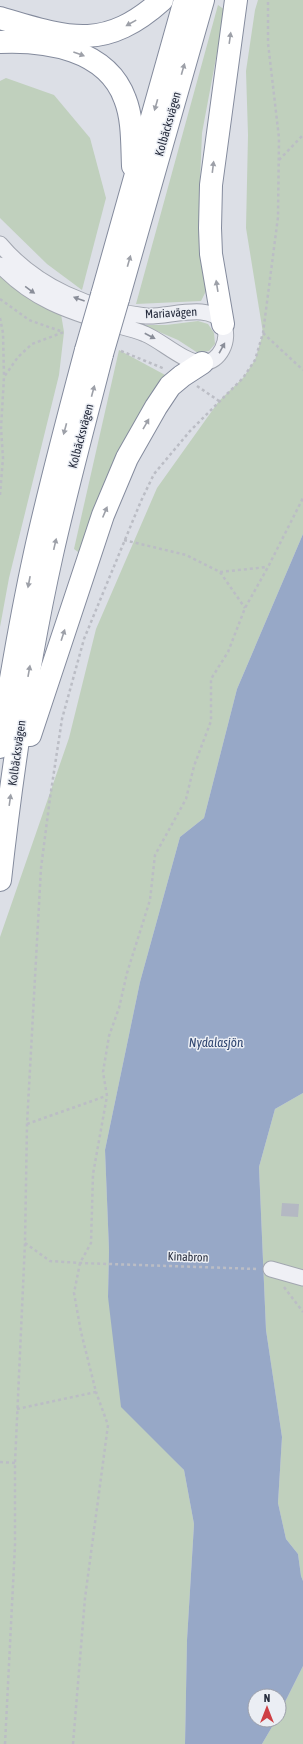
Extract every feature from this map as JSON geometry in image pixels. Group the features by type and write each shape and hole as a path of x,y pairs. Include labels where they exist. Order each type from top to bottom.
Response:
{"highway":[{"path":"0,18 61,34 96,36 127,26 145,16 162,0"},
{"name":"Kolbäcksvägen","path":"110,297 134,181 186,0"},
{"name":"Kolbäcksvägen","path":"0,747 21,622 52,479 94,352 203,0"},
{"path":"223,324 211,254 209,206 236,0"},
{"path":"0,42 20,41 63,48 96,61 109,72 118,84 125,99 130,119 134,181"},
{"name":"Kolbäcksvägen","path":"0,880 13,777 26,692 52,555 69,481 94,352"},
{"path":"13,777 31,732 103,515 127,458 156,407 170,386 202,363"}],"street":[{"name":"Mariavägen","path":"0,244 16,262 29,272 60,292 80,300 124,312 147,316 205,312 218,319 223,324"},
{"name":"Mariavägen","path":"0,265 6,272 43,299 60,308 146,334 183,356 202,363"},
{"path":"202,363 214,359 222,350 226,334 223,324"},
{"path":"271,1269 303,1278"}],"path":[{"path":"6,1744 15,1545 15,1463 25,1243 27,1124 41,868 62,719 84,638 124,540 154,474 190,431 243,378 255,360 263,333 278,217 279,160 277,116 268,42 268,0"},
{"path":"279,160 303,135"},
{"path":"0,299 30,320 64,332 32,344 18,357 4,376"},
{"path":"0,318 3,333 4,376 1,428 3,458 0,496"},
{"path":"263,333 303,370"},
{"path":"73,1744 85,1598 108,1425 96,1392 81,1332 74,1293 80,1263 91,1243 93,1174 106,1096 103,1072 109,1036 119,1008 127,973 150,900 156,855 186,799 194,766 211,721 211,679 228,652 245,608 268,567 303,498"},
{"path":"124,540 186,555 220,572 245,608"},
{"path":"220,572 268,567"},
{"path":"27,1124 106,1096"},
{"name":"Kinabron","path":"25,1243 50,1261 271,1269"},
{"path":"271,1269 303,1312"},
{"path":"17,1409 96,1392"},
{"path":"0,1462 15,1463"}],"green space":[{"path":"258,0 303,0 303,534 237,689 204,818 180,837 140,982 105,1150 109,1250 108,1297 167,1452 184,1470 194,1524 187,1640 185,1744 0,1744 0,937 69,738 96,629 157,488 219,401 243,378 255,360 263,333 246,228 248,135 246,71 255,10"},
{"path":"218,5 225,10 202,133 199,206 206,291 201,301 136,304"},
{"path":"6,78 54,95 90,138 106,198 82,290 47,264 0,218 0,81"},
{"path":"0,265 60,308 64,332 59,375 9,578 0,627"},
{"path":"198,321 208,324 214,333 215,344 209,351 198,353 178,340 143,325 166,325"},
{"path":"119,350 167,376 81,554 74,549"},
{"path":"303,1093 303,1581 298,1554 286,1539 278,1503 282,1437 266,1330 259,1167 275,1109"},
{"path":"303,1666 303,1744 262,1744 271,1728 287,1728 287,1698"}],"water":[{"name":"Nydalasjön","path":"303,534 303,1093 275,1109 259,1167 266,1330 282,1437 278,1503 286,1539 298,1554 303,1581 303,1666 287,1698 287,1688 247,1688 247,1728 271,1728 262,1744 185,1744 187,1640 194,1524 184,1470 121,1407 108,1297 109,1250 105,1150 140,982 180,837 204,818 237,689"}],"building":[{"path":"282,1203 299,1204 298,1217 281,1216"}]}
